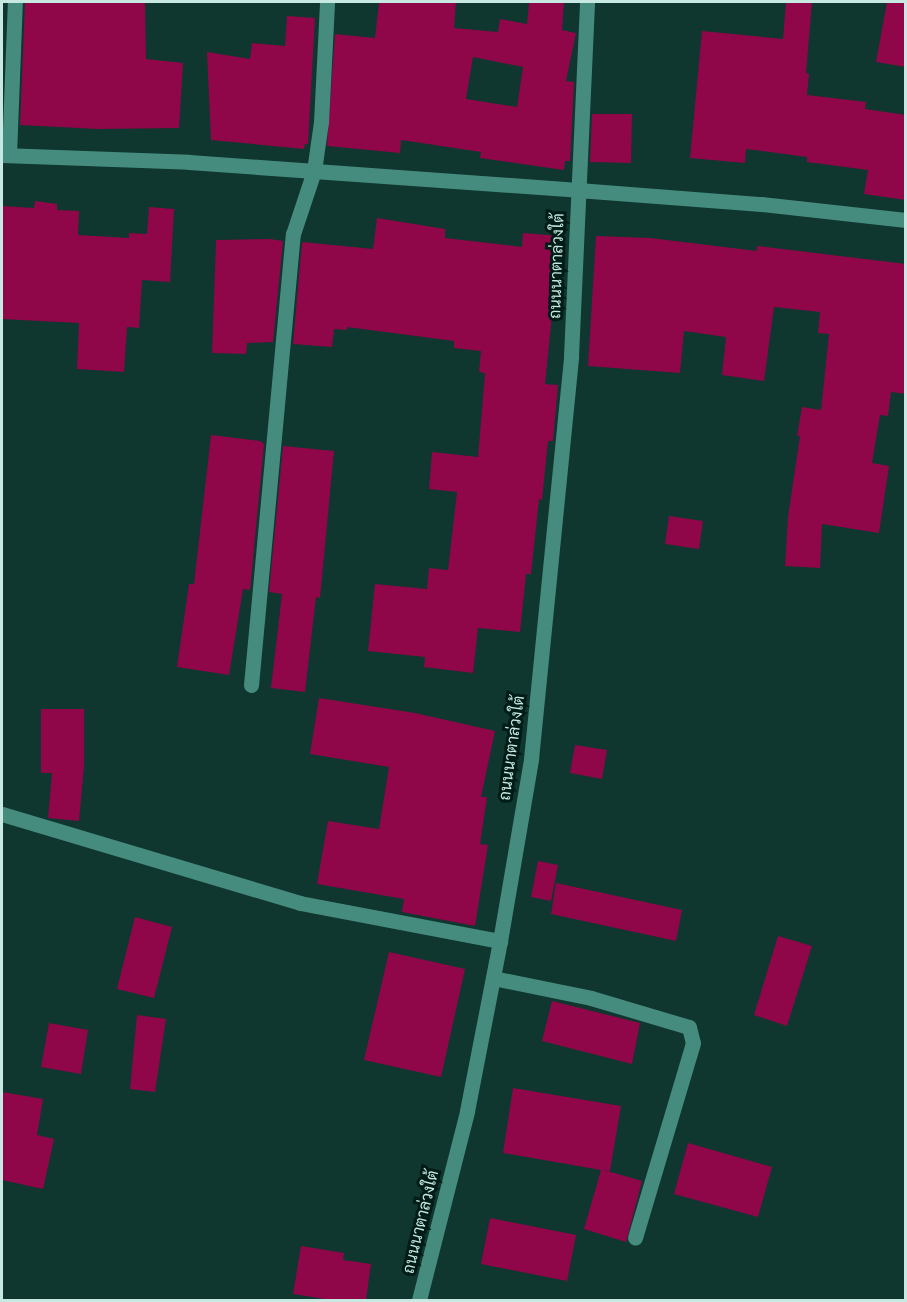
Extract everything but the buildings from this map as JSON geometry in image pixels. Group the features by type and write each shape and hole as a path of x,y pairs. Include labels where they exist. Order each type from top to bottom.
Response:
{"street":[{"path":"15,2 5,155 189,162 578,190 761,204 906,220"},
{"path":"251,685 293,234 314,171 321,122 327,2"},
{"name":"ถนนนาตาล่วงใต้","path":"419,1300 467,1111 500,941 531,759 571,356 587,2"},
{"path":"2,814 300,903 500,941"},
{"path":"493,978 591,998 689,1027 693,1043 635,1238"}]}
